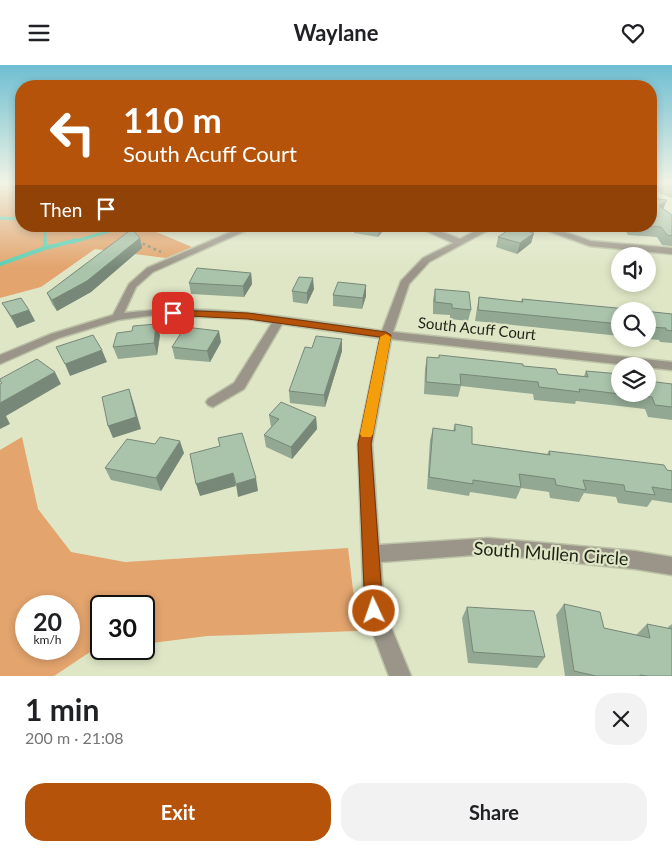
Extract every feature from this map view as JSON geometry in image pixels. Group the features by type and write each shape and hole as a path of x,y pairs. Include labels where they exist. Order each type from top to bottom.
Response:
{"street":[{"path":"117,317 132,286 150,270 238,232"},
{"path":"434,232 459,242"},
{"path":"400,676 374,611 365,444 386,335 404,283 426,259 480,232"},
{"path":"556,232 590,243 672,251"},
{"name":"South Acuff Court","path":"0,359 55,336 117,317 155,312 248,316 386,335 672,366"},
{"path":"213,402 239,386 279,321"},
{"name":"South Mullen Circle","path":"371,554 488,546 635,560 672,566"}],"path":[{"path":"127,232 129,236"},
{"path":"135,241 175,258"}],"shaded area":[{"path":"0,212 15,212 15,232 156,232 192,247 166,258 95,249 41,287 0,298"},
{"path":"22,437 38,509 71,552 125,562 348,548 358,631 207,636 155,643 155,595 90,595 90,652 80,659 80,595 15,595 15,660 78,660 54,676 0,676 0,450"}],"building":[{"path":"657,212 667,212 672,215 672,236 667,235 661,227 657,227"},
{"path":"128,232 135,232 140,238 87,281 52,300 47,293"},
{"path":"506,232 534,233 520,243 498,237"},
{"path":"197,268 251,273 243,286 189,283"},
{"path":"299,277 313,278 307,293 292,291"},
{"path":"338,282 366,285 363,298 333,295"},
{"path":"435,289 469,292 471,310 452,308 452,304 435,302"},
{"path":"479,297 523,302 522,299 611,307 611,323 478,310"},
{"path":"21,298 29,310 11,316 2,303"},
{"path":"656,312 672,314 672,331 666,330 666,328 656,327"},
{"path":"156,324 154,343 113,347 117,333 132,331 133,326"},
{"path":"185,327 219,331 207,351 172,347"},
{"path":"93,335 102,350 65,364 56,347"},
{"path":"316,336 342,339 324,395 289,391 305,347 312,348"},
{"path":"439,355 523,364 523,366 556,369 558,374 588,377 586,371 611,373 611,393 579,389 580,392 539,387 538,382 460,374 461,385 426,382 427,357 439,358"},
{"path":"37,359 55,372 0,403 0,384 2,383 0,379"},
{"path":"656,382 672,384 672,407 655,405"},
{"path":"129,389 136,417 108,426 102,397"},
{"path":"281,402 316,417 291,447 264,435 279,419 269,415"},
{"path":"455,424 472,427 472,444 550,455 549,451 664,465 667,470 672,471 672,490 652,487 655,495 625,491 624,485 583,480 586,490 556,485 555,479 519,474 521,487 473,480 473,484 429,477 433,428 455,431"},
{"path":"242,433 256,478 236,484 233,473 196,484 190,454 220,446 218,438"},
{"path":"160,437 180,441 156,478 105,468 127,439 155,444"},
{"path":"564,604 600,612 604,628 650,638 647,624 672,629 672,676 596,676 574,671"},
{"path":"467,607 534,611 545,657 473,652"}],"waterway":[{"path":"0,218 15,219"},
{"path":"45,232 45,248"},
{"path":"73,242 106,232"},
{"path":"45,248 77,240"},
{"path":"0,264 45,248"}],"slow traffic":[{"path":"367,434 386,337"}],"route":[{"path":"173,313 248,316 386,335 365,444 374,611"}]}
